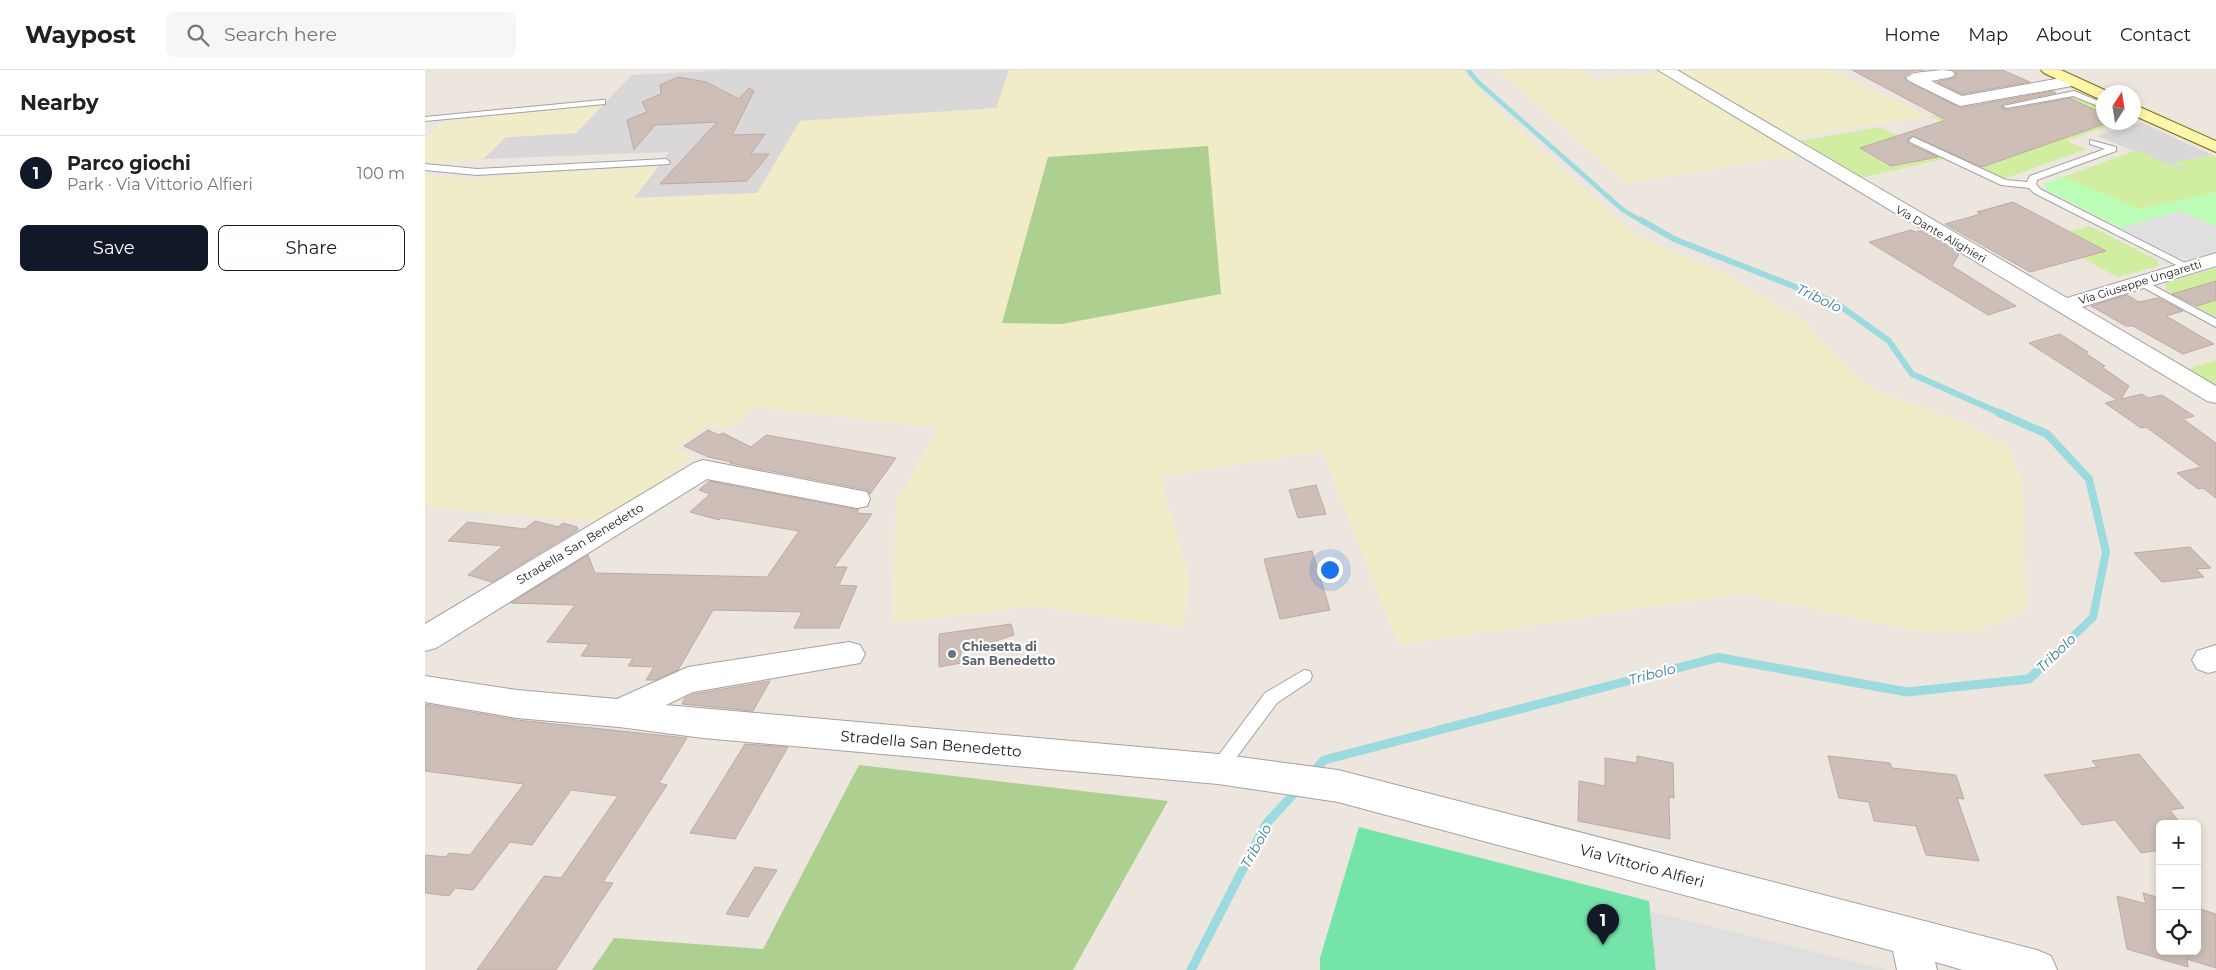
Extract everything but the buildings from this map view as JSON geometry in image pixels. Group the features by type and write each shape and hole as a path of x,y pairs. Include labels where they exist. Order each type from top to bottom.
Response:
{"street":[{"name":"Via Dante Alighieri","path":"1666,70 1786,143 2216,396"},
{"path":"2049,70 2096,92"},
{"path":"1947,74 1914,78 1960,101 2072,81"},
{"path":"2141,113 2216,147"},
{"name":"Via Giuseppe Ungaretti","path":"2064,306 2216,259"},
{"name":"Stradella San Benedetto","path":"425,639 703,469 857,499"},
{"name":"Stradella San Benedetto","path":"619,712 688,680 849,654"},
{"name":"Stradella San Benedetto","path":"425,689 517,704 619,712 703,724 1231,772"},
{"name":"Via Vittorio Alfieri","path":"1231,772 1338,786 1913,953 2037,970"}],"lane":[{"path":"2007,106 2074,93 2096,103"},
{"path":"425,119 602,102"},
{"path":"1913,140 2004,183 2032,185 2037,191 2188,267"},
{"path":"2032,185 2033,178 2113,149 2093,142"},
{"path":"425,167 477,172 667,162"},
{"path":"2141,282 2216,324"},
{"path":"1231,772 1271,698 1305,676"}],"shaded area":[{"path":"728,70 1009,70 997,108 800,121 757,193 634,198 669,152 483,159 506,137 576,133 632,75"},
{"path":"1009,70 1462,70 1512,124 1639,237 1721,272 1805,322 1842,363 1873,390 1964,423 2008,447 2022,482 2026,611 1976,631 1921,632 1742,593 1399,645 1322,451 1160,477 1190,582 1183,628 1037,606 892,623 896,504 938,428 755,407 727,429 707,424 676,450 694,456 606,523 425,507 425,175 476,179 518,174 658,167 634,198 757,193 800,121 996,108"},
{"path":"1498,70 1582,70 1594,80 1668,72 1802,155 1626,183"},
{"path":"1678,70 1829,70 1929,116 1789,138"},
{"path":"604,104 576,133 506,137 483,159 425,165 425,138 444,122"},
{"path":"2141,122 2212,155 2174,163 2188,170 2183,171 2097,136 2115,130 2141,130"},
{"path":"2181,211 2216,227 2216,251 2191,259 2175,256 2121,228"},
{"path":"1650,911 1887,970 1656,970"}],"green space":[{"path":"2077,95 2096,104 2097,130 2066,141 2087,149 2003,179 1980,169 2006,159 1999,146 1930,116 1979,106 1998,114 2090,108 2067,97"},
{"path":"1880,127 1944,159 1860,178 1798,141"},
{"path":"1208,146 1221,294 1062,324 1002,323 1048,157"},
{"path":"2137,150 2183,171 2187,170 2173,163 2212,155 2216,157 2216,192 2140,209 2063,177"},
{"path":"2063,177 2140,209 2216,192 2216,227 2181,211 2121,228 2047,190 2043,184"},
{"path":"2089,226 2157,260 2159,266 2117,277 2046,238"},
{"path":"2216,268 2216,317 2166,290 2165,283"},
{"path":"2216,360 2216,387 2187,369"},
{"path":"859,765 1168,801 1073,970 592,970 614,938 763,949"},
{"path":"1359,827 1649,901 1656,970 1320,970 1320,958"}],"waterway":[{"name":"Tribolo","path":"1468,70 1478,82 1623,210 1643,222"},
{"name":"Tribolo","path":"1641,220 1674,239 1836,303 1889,341 1912,374 2002,414"},
{"name":"Tribolo","path":"1999,413 2047,434 2089,479 2106,552 2093,617 2050,659"},
{"name":"Tribolo","path":"1711,659 1718,657 1728,659"},
{"name":"Tribolo","path":"1311,774 1324,760 1716,658"},
{"name":"Tribolo","path":"1721,658 1907,692 2029,679 2051,658"},
{"name":"Tribolo","path":"1191,970 1266,824 1299,788"}],"place":[{"name":"Chiesetta di San Benedetto","path":"952,654"},
{"name":"Parco giochi","path":"1603,945"}]}
